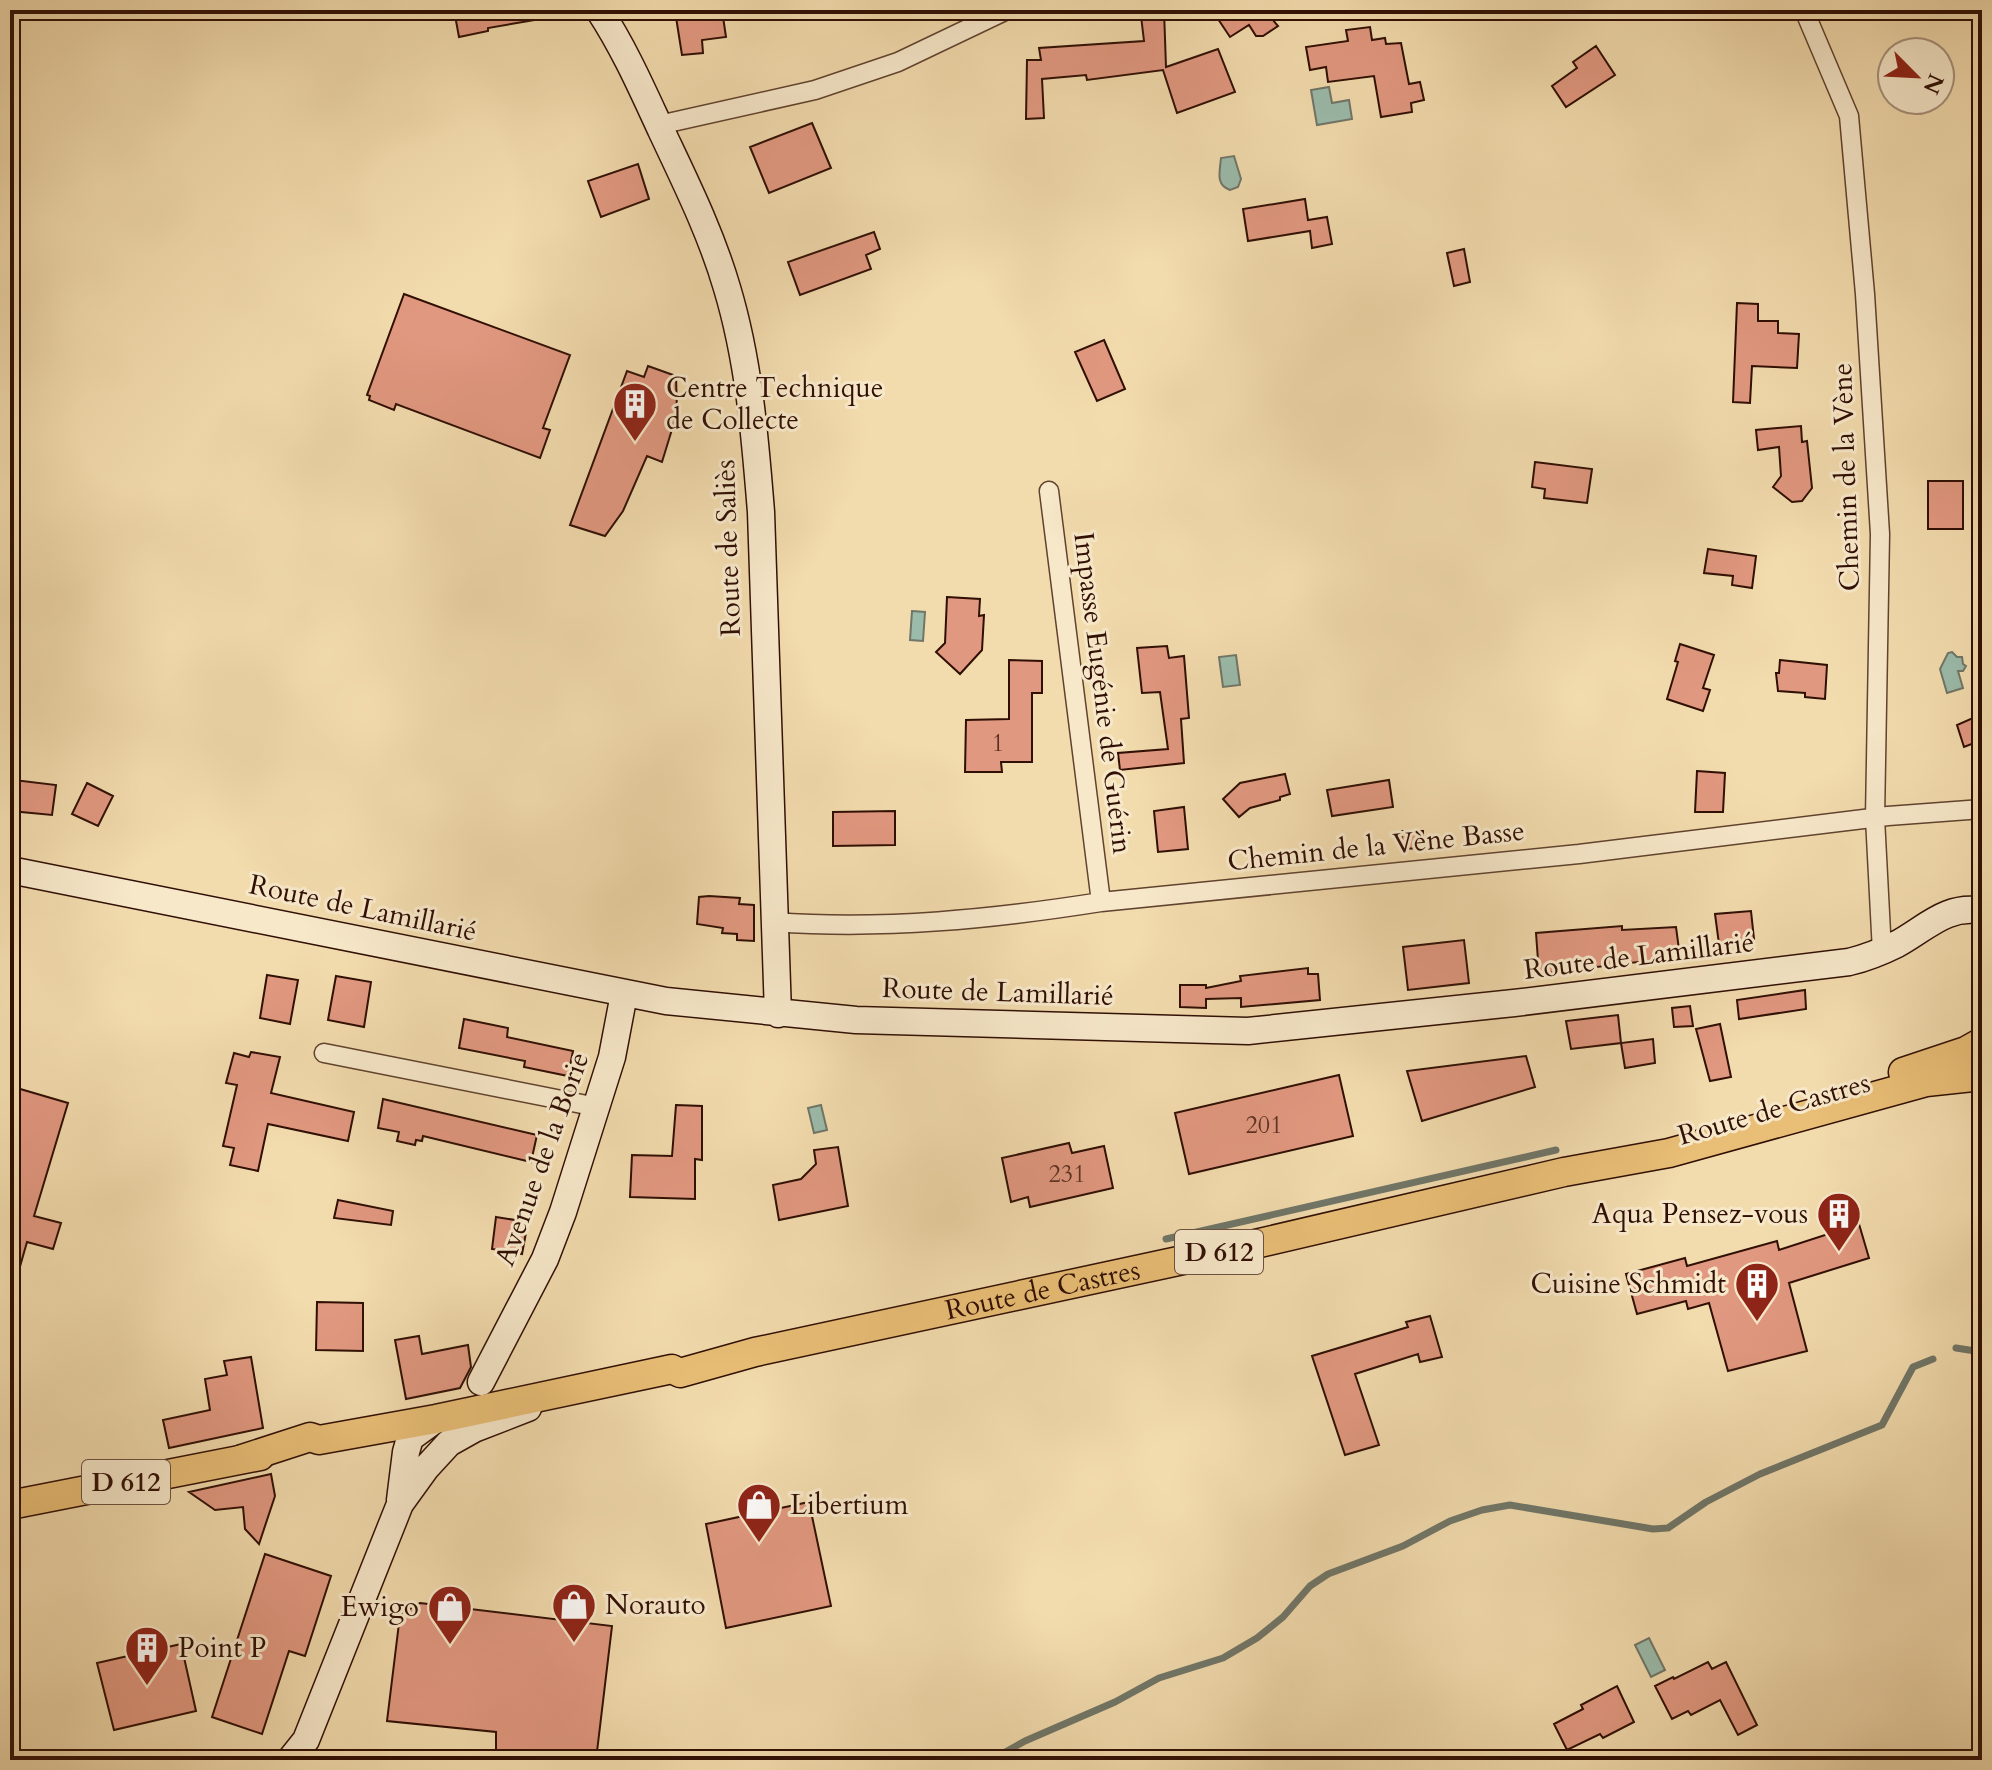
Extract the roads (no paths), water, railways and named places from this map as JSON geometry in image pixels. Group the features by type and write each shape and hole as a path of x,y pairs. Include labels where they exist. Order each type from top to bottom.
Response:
{"main road":[{"name":"Route de Castres","path":"1564,1172 1758,1111 1923,1066 1982,1042"},
{"name":"Route de Castres","path":"10,1505 242,1459 310,1437 319,1440 436,1419 672,1369 680,1373 755,1352 1222,1252 1564,1172 1713,1142 1926,1082 1982,1076"}],"street":[{"name":"Route de Saliès","path":"599,10 643,88 697,207 727,286 742,348 755,439 761,512 778,1014"},
{"path":"659,125 815,90 898,62 1007,10"},
{"name":"Chemin de la Vène","path":"1804,10 1849,116 1873,389 1880,534 1875,818 1882,952"},
{"name":"Impasse Eugénie de Guérin","path":"1049,491 1101,902"},
{"name":"Chemin de la Vène Basse","path":"774,922 902,924 1044,911 1101,902 1579,854 1875,818 1982,809"},
{"name":"Route de Lamillarié","path":"10,870 624,994 778,1014 954,1025 1248,1031 1849,962 1882,952 1951,912 1965,909 1982,911"},
{"name":"Avenue de la Borie","path":"481,1382 545,1259 597,1107 618,1033 624,994"},
{"path":"324,1053 597,1107"},
{"path":"290,1760 306,1740 400,1504 426,1468 449,1443 474,1429 589,1385"},
{"path":"400,1504 410,1438 436,1419"}],"waterway":[{"path":"1166,1239 1556,1150"},
{"path":"1956,1348 1982,1352"},
{"path":"991,1760 1159,1678 1223,1658 1257,1638 1283,1617 1310,1586 1328,1574 1403,1546 1450,1521 1482,1510 1510,1505 1653,1529 1668,1528 1706,1502 1760,1474 1882,1425 1913,1367 1933,1359"}],"place":[{"name":"Centre Technique de Collecte","path":"635,443"},
{"name":"Aqua Pensez-vous","path":"1839,1253"},
{"name":"Cuisine Schmidt","path":"1757,1323"},
{"name":"Libertium","path":"759,1544"},
{"name":"Norauto","path":"574,1644"},
{"name":"Ewigo","path":"450,1646"},
{"name":"Point P","path":"147,1687"}]}
